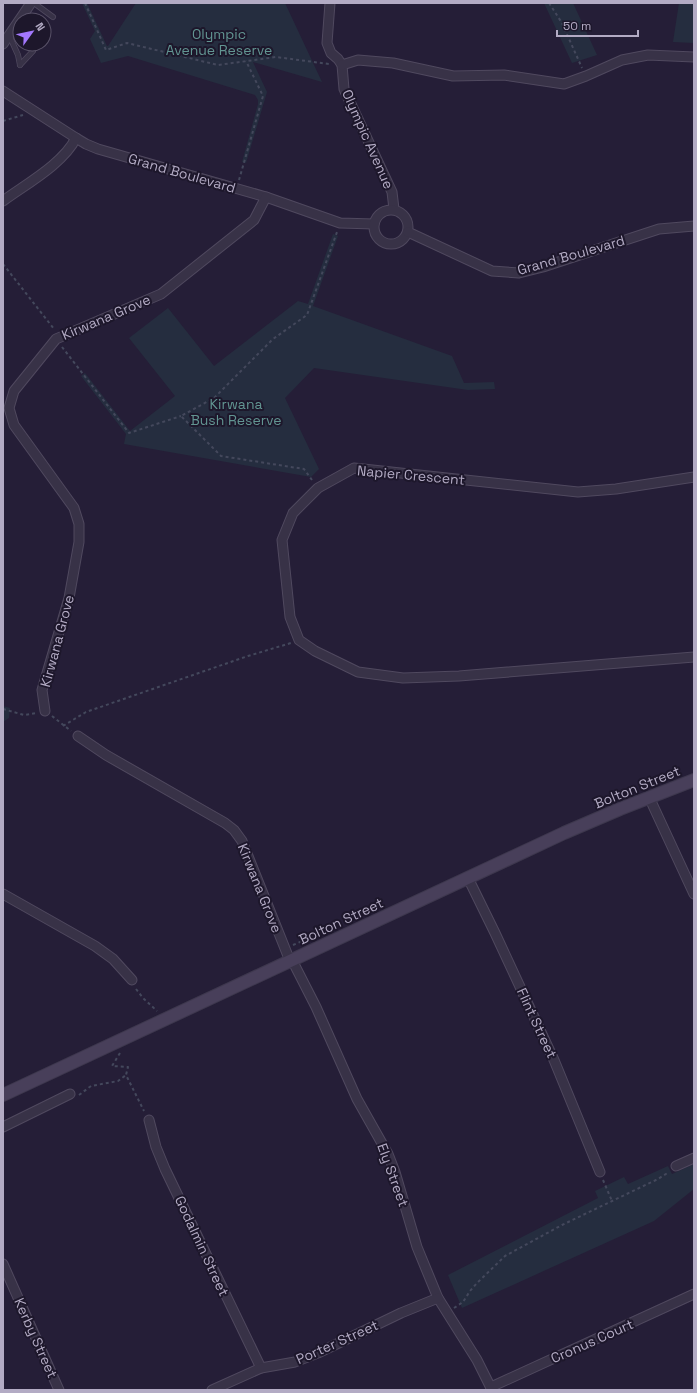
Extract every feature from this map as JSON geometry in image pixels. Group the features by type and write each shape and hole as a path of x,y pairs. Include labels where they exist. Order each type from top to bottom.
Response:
{"main road":[{"name":"Bolton Street","path":"3,1095 564,833 649,797 694,780"}],"street":[{"path":"3,44 30,3"},
{"path":"330,3 327,43 331,53 342,65 358,60 393,63 453,76 504,75 564,84 622,60 648,55 694,57"},
{"name":"Olympic Avenue","path":"342,65 344,89 392,192 394,209"},
{"name":"Grand Boulevard","path":"3,91 76,138 98,149 266,197 340,223 374,224"},
{"path":"3,201 51,166 67,151 76,138"},
{"name":"Kirwana Grove","path":"46,711 42,690 69,598 79,542 79,524 74,508 14,425 9,408 14,391 56,339 161,294 254,220 266,197"},
{"path":"394,209 403,213 408,222 408,232 404,239 396,244 387,244 380,240 374,232 374,224 377,215 385,210 394,209"},
{"name":"Grand Boulevard","path":"408,232 492,271 518,273 543,267 659,229 694,226"},
{"name":"Napier Crescent","path":"299,640 290,617 282,540 293,513 318,488 354,468 578,492 616,489 694,477"},
{"path":"299,640 315,651 358,672 403,678 459,676 694,657"},
{"name":"Kirwana Grove","path":"78,736 106,756 225,823 234,830 242,841 291,961"},
{"path":"649,797 694,894"},
{"name":"Flint Street","path":"468,878 551,1053 600,1172"},
{"path":"3,894 95,946 113,959 132,980"},
{"name":"Ely Street","path":"291,961 316,1007 357,1099 388,1154 417,1247 438,1298 477,1360 492,1388"},
{"path":"3,1127 70,1094"},
{"name":"Godalmin Street","path":"149,1120 156,1147 165,1169 261,1368"},
{"path":"676,1166 694,1158"},
{"name":"Kerby Street","path":"3,1264 59,1390"},
{"name":"Cronus Court","path":"492,1388 694,1294"},
{"name":"Porter Street","path":"212,1390 261,1368 295,1362 318,1353 401,1313 438,1298"}],"lane":[{"path":"34,3 53,17"},
{"path":"9,34 12,41"},
{"path":"17,52 20,65 32,52"}],"path":[{"path":"85,3 106,50 127,42 218,65 276,57 342,65"},
{"path":"549,3 562,23 586,76"},
{"path":"236,189 263,96 246,61"},
{"path":"3,120 35,111"},
{"path":"3,264 54,330 56,339 129,433 181,416 214,398 273,339 307,315 340,223"},
{"path":"181,416 221,456 304,468 318,488"},
{"path":"63,726 86,712 299,640"},
{"path":"3,709 24,715 46,711 63,726 78,736"},
{"path":"132,980 132,984 143,998 164,1020"},
{"path":"70,1094 77,1097 91,1086 118,1081 126,1075 128,1067 112,1066 121,1052 126,1037"},
{"path":"126,1075 149,1120"},
{"path":"447,1313 463,1302 477,1283 504,1256 536,1238 658,1179 676,1166"},
{"path":"600,1172 612,1201"}],"green space":[{"name":"Olympic Avenue Reserve","path":"82,3 87,3 108,46 136,3 285,3 322,82 253,62 267,92 246,163 242,162 258,104 258,100 255,95 128,56 101,63 90,39 95,31"},
{"path":"544,3 573,3 597,55 572,63"},
{"path":"679,3 694,3 694,43 673,42"},
{"name":"Kirwana Bush Reserve","path":"333,234 338,236 313,306 452,356 464,383 494,382 495,389 468,390 314,368 285,398 319,469 311,477 124,444 126,434 81,376 85,373 130,431 175,396 129,338 168,308 214,366 298,301 308,304"},
{"path":"3,706 10,708 9,718 3,722"},
{"path":"694,1164 694,1189 654,1221 462,1308 448,1275 598,1198 595,1191 624,1177 628,1184 668,1166 672,1174"}]}
